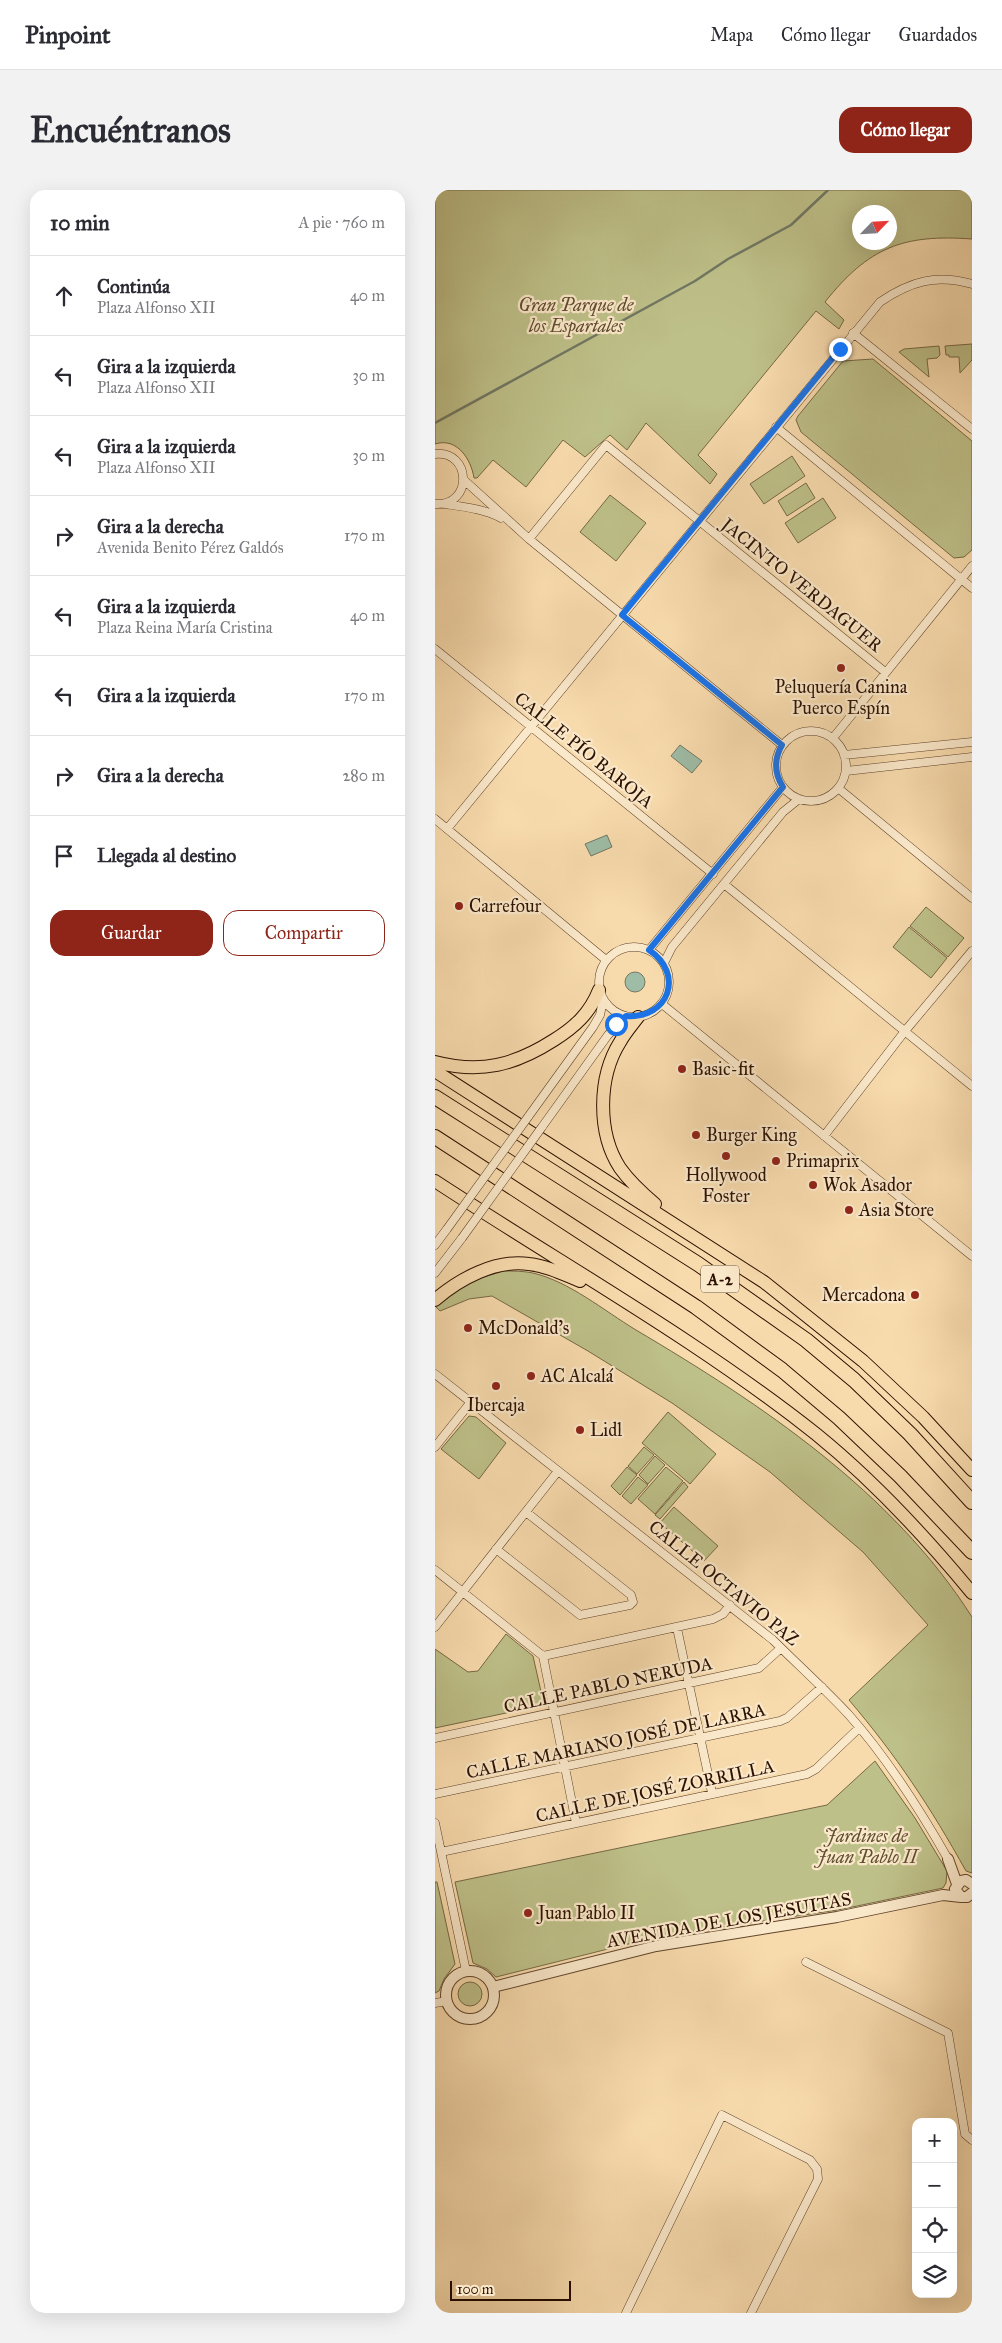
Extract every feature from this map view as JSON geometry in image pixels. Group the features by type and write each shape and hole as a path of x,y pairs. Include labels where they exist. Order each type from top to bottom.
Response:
{"highway":[{"path":"435,1062 478,1068 498,1066 518,1060 570,1030 587,1015 601,995"},
{"path":"632,1017 619,1042 605,1084 605,1124 608,1140 619,1166 637,1189 656,1205 737,1259 752,1274"},
{"path":"435,1071 752,1274 801,1310 863,1361 923,1417 972,1470"},
{"name":"A-2","path":"435,1097 698,1264 806,1340 854,1380 903,1427 972,1502"},
{"name":"A-2","path":"435,1137 696,1307 782,1370 839,1418 900,1476 972,1552"},
{"path":"435,1181 653,1319 725,1367 823,1441 918,1530 972,1593"},
{"path":"435,1300 446,1290 485,1270 527,1263 569,1276 653,1319"},
{"path":"959,1539 972,1559"}],"street":[{"path":"447,829 880,302 900,288 939,278 972,284"},
{"path":"853,333 972,429"},
{"path":"776,427 972,588"},
{"name":"JACINTO VERDAGUER","path":"529,539 606,445 885,672"},
{"path":"435,454 454,459 463,472 464,480 460,493 455,498 439,504"},
{"path":"464,480 529,539 782,745"},
{"path":"439,504 472,508 492,513 516,527"},
{"path":"833,738 972,566"},
{"name":"CALLE PÍO BAROJA","path":"435,649 713,874"},
{"path":"813,730 833,738 844,755 846,771 838,788 827,798 818,800 799,799 783,787 776,771 776,760 782,745 792,736 813,730"},
{"path":"844,755 972,742"},
{"path":"846,771 972,757"},
{"path":"649,950 783,787"},
{"path":"838,788 972,898"},
{"path":"664,963 677,941 783,812 799,799"},
{"path":"435,818 606,960"},
{"path":"724,884 972,1086"},
{"path":"435,1244 593,1027 600,1015 600,972 606,960 615,952 626,947 638,947 649,950 664,963 668,973 669,984 662,1004 651,1013 632,1017 607,1035 435,1273"},
{"path":"824,1136 905,1031 972,951"},
{"path":"601,995 616,1012 632,1017"},
{"path":"662,1004 972,1256"},
{"name":"CALLE OCTAVIO PAZ","path":"435,1374 730,1605 781,1648 822,1687 887,1762 921,1810 948,1859 967,1888"},
{"path":"435,1447 471,1404"},
{"path":"435,1627 558,1471"},
{"path":"496,1549 580,1615 630,1605 633,1602 631,1595 526,1512"},
{"path":"435,1570 543,1656 577,1823"},
{"path":"543,1656 713,1619 723,1614 730,1605"},
{"path":"677,1628 712,1793"},
{"name":"CALLE PABLO NERUDA","path":"435,1738 759,1668 781,1648"},
{"name":"CALLE MARIANO JOSÉ DE LARRA","path":"435,1794 779,1721 787,1718 822,1687"},
{"name":"CALLE DE JOSÉ ZORRILLA","path":"441,1852 807,1774 816,1769 859,1728"},
{"path":"435,1823 466,1971"},
{"name":"AVENIDA DE LOS JESUITAS","path":"493,1987 656,1946 837,1917 943,1895 967,1888"},
{"path":"806,1962 948,2034 965,2134 972,2140"},
{"path":"466,1971 479,1973 490,1981 493,1987 493,2003 484,2014 477,2018 462,2017 455,2013 447,2001 447,1993 453,1979 466,1971"},
{"path":"435,2004 447,2001"},
{"path":"629,2312 722,2115 810,2160 817,2169 818,2178 751,2313"}],"green space":[{"name":"Gran Parque de los Espartales","path":"435,190 972,190 972,239 926,239 897,245 897,205 852,205 852,250 885,250 857,268 825,302 844,320 839,329 816,311 698,455 717,474 710,484 646,423 627,450 610,435 585,457 563,440 526,487 493,460 477,478 474,478 470,464 462,451 450,444 435,444"},
{"path":"972,344 972,360 960,373 959,357 949,357 949,355 946,355 945,346"},
{"path":"939,346 940,355 937,358 927,359 929,377 899,352 904,349"},
{"path":"873,359 972,441 972,550 964,557 954,558 801,432 796,420 798,416 843,361"},
{"path":"792,456 805,476 764,504 750,484"},
{"path":"806,483 815,498 787,516 778,501"},
{"path":"610,495 646,523 616,561 580,532"},
{"path":"823,498 836,518 798,543 785,523"},
{"path":"926,907 964,938 948,957 910,926"},
{"path":"909,927 947,958 931,978 893,947"},
{"path":"503,1271 533,1273 560,1283 586,1297 730,1388 821,1454 863,1490 903,1529 940,1572 972,1617 972,1873 966,1871 926,1804 897,1762 849,1700 928,1625 863,1552 770,1472 672,1403 588,1351 492,1296 469,1299 440,1311 435,1306 468,1282"},
{"path":"668,1412 716,1454 690,1484 642,1443"},
{"path":"469,1416 476,1417 506,1443 479,1479 441,1449"},
{"path":"644,1447 654,1455 637,1474 628,1466"},
{"path":"655,1456 665,1465 648,1484 639,1475"},
{"path":"627,1467 637,1475 620,1495 611,1486"},
{"path":"666,1467 683,1481 655,1514 638,1499"},
{"path":"638,1477 648,1485 631,1504 622,1496"},
{"path":"684,1482 688,1487 660,1519 655,1515"},
{"path":"674,1507 718,1546 704,1561 660,1523"},
{"path":"506,1634 533,1656 544,1705 435,1728 435,1649 468,1672 478,1671"},
{"name":"Jardines de Juan Pablo II","path":"875,1761 915,1818 947,1871 946,1883 943,1888 838,1910 660,1936 496,1977 487,1969 473,1963 455,1882 827,1805"},
{"path":"435,1882 437,1882 455,1964 444,1979 439,1991 435,1993"},
{"path":"470,1982 475,1983 481,1989 481,1999 475,2005 470,2006 465,2005 459,1999 458,1994 459,1989 465,1983"}],"shaded area":[{"path":"680,745 702,761 692,773 671,756"},
{"path":"607,835 612,847 591,856 585,844"},
{"path":"635,972 642,975 645,982 642,989 635,992 628,989 625,982 628,975"}],"waterway":[{"path":"435,423 695,281 728,259 791,225 828,190"}],"place":[{"name":"Peluquería Canina Puerco Espín","path":"841,668"},
{"name":"Carrefour","path":"459,906"},
{"name":"Basic-fit","path":"682,1069"},
{"name":"Burger King","path":"696,1135"},
{"name":"Hollywood Foster","path":"726,1156"},
{"name":"Primaprix","path":"776,1161"},
{"name":"Wok Asador","path":"813,1185"},
{"name":"Asia Store","path":"849,1210"},
{"name":"Mercadona","path":"915,1295"},
{"name":"McDonald's","path":"468,1328"},
{"name":"AC Alcalá","path":"531,1376"},
{"name":"Ibercaja","path":"496,1386"},
{"name":"Lidl","path":"580,1430"},
{"name":"Juan Pablo II","path":"528,1913"}],"route":[{"path":"616,1024 626,1016 638,1017 651,1013 662,1004 669,984 668,973 664,963 649,950 783,787 776,771 776,760 782,745 622,615 840,349"}]}
